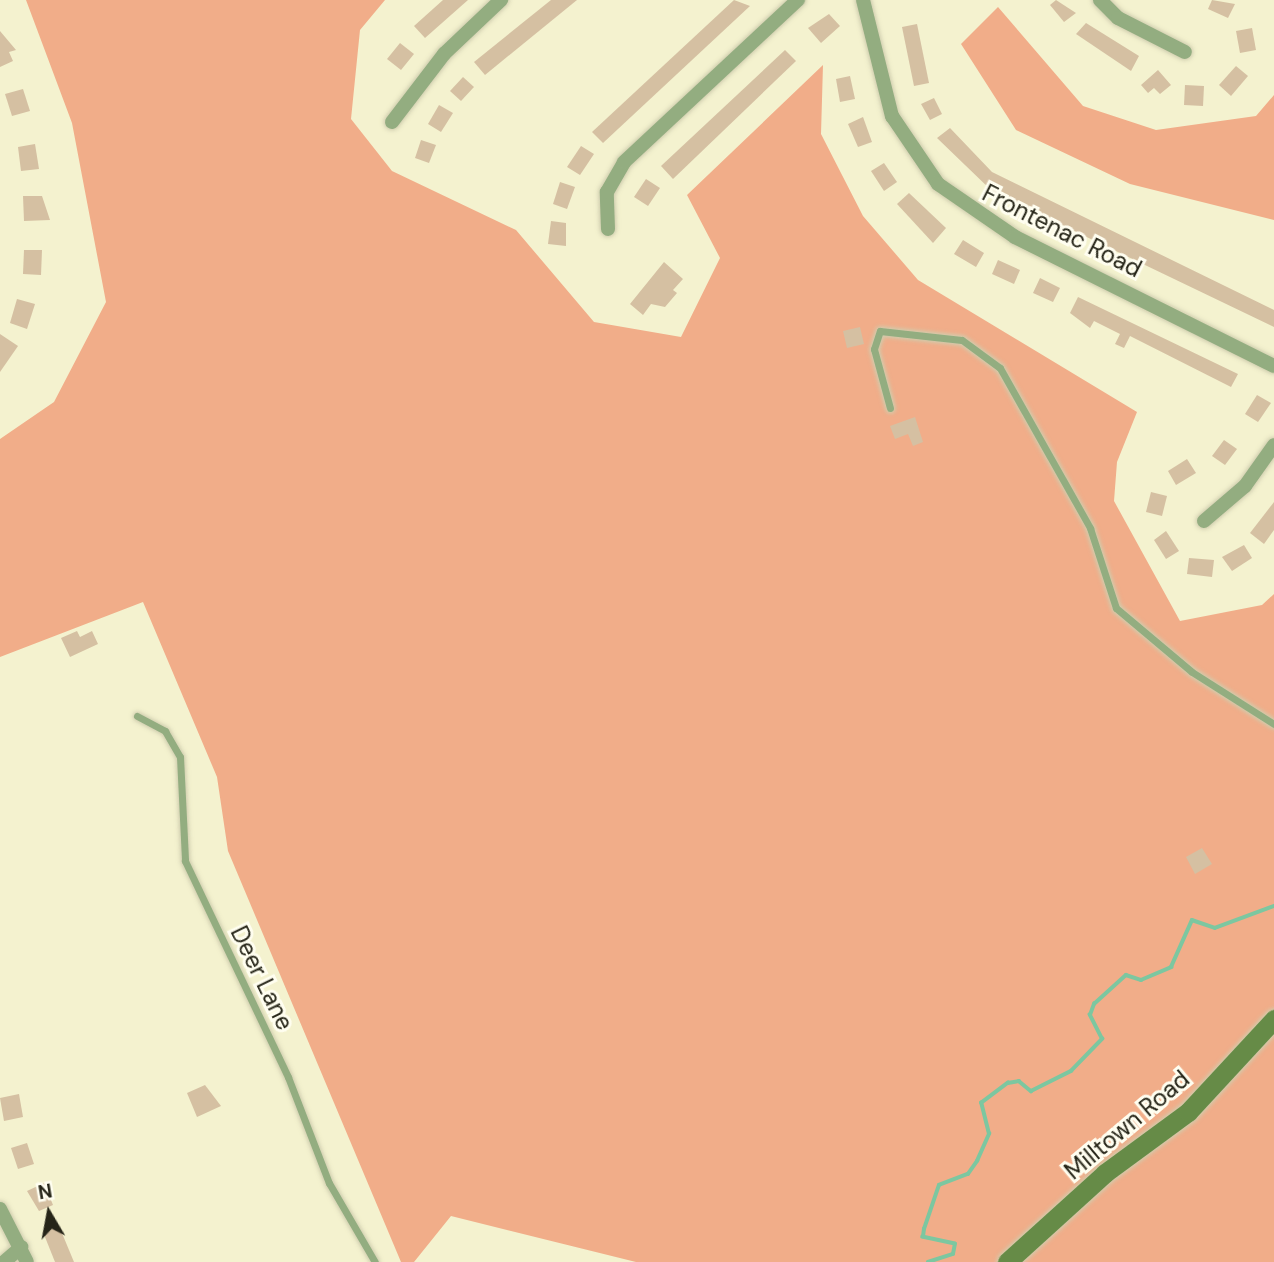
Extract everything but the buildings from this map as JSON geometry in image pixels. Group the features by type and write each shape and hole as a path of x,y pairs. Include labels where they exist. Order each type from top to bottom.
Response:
{"street":[{"path":"392,122 444,54 501,0"},
{"path":"608,229 607,192 624,162 798,0"},
{"name":"Frontenac Road","path":"863,0 892,116 938,184 1015,237 1274,366"},
{"path":"1100,0 1118,18 1185,52"},
{"path":"1204,522 1245,486 1274,445"},
{"name":"Milltown Road","path":"1007,1262 1105,1173 1188,1112 1274,1019"},
{"path":"0,1209 27,1262"},
{"path":"4,1262 21,1247"}],"lane":[{"path":"890,408 874,349 880,331 961,340 1000,368 1090,528 1116,607 1192,672 1274,724"},
{"name":"Deer Lane","path":"137,716 165,731 180,757 185,861 288,1077 329,1182 375,1262"}],"shaded area":[{"path":"26,0 385,0 360,30 351,119 392,171 516,230 594,322 681,337 720,258 687,195 823,65 821,134 863,216 918,280 1137,412 1117,462 1114,501 1180,621 1262,605 1274,594 1274,1262 636,1262 451,1216 414,1262 401,1262 228,851 217,777 143,602 0,657 0,439 54,402 106,302 72,123"},
{"path":"998,7 1083,106 1156,130 1256,116 1274,95 1274,220 1130,184 1016,130 961,44"}],"waterway":[{"path":"928,1262 953,1254 955,1244 923,1237 924,1229 939,1185 968,1174 977,1161 989,1134 981,1103 1008,1083 1019,1081 1031,1091 1071,1071 1102,1039 1090,1015 1094,1004 1126,975 1141,980 1171,967 1192,920 1215,928 1274,906"}]}
